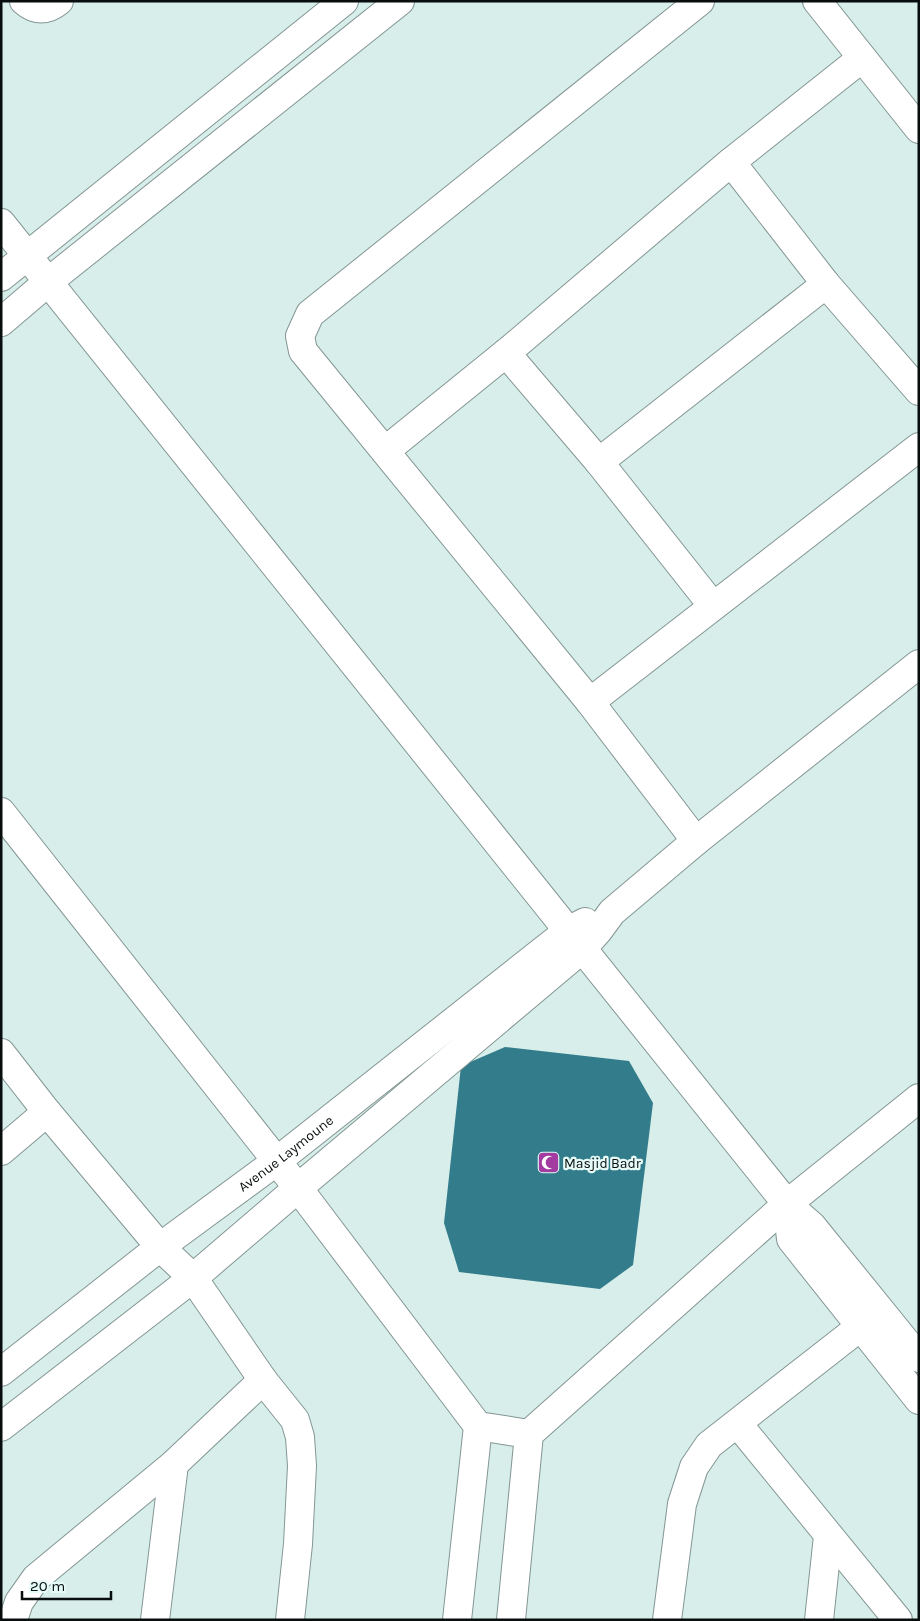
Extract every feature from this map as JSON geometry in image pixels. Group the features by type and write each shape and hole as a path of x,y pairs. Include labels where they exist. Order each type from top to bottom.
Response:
{"street":[{"path":"24,1 32,8 40,10 59,1"},
{"path":"1,277 344,1"},
{"path":"1,322 48,282 400,1"},
{"path":"696,842 590,702 304,351 300,336 310,314 700,1"},
{"path":"817,1 919,128"},
{"path":"385,451 506,353 730,162 862,58"},
{"path":"730,162 826,284 919,391"},
{"path":"1,224 787,1204 812,1226 919,1400"},
{"path":"599,462 826,284"},
{"path":"506,353 599,462 713,606"},
{"path":"590,702 919,447"},
{"path":"1,1427 193,1278 298,1188 575,940 598,931 612,912 696,842 919,664"},
{"path":"1,812 298,1188 478,1426 457,1620"},
{"name":"Avenue Laymoune","path":"1,1372 160,1246 575,940"},
{"path":"1,1054 47,1112 160,1246 193,1278 263,1380 295,1420 300,1437 302,1466 298,1544 290,1620"},
{"path":"511,1620 529,1434 787,1204 919,1098"},
{"path":"1,1151 47,1112"},
{"path":"870,1319 919,1358"},
{"path":"667,1620 682,1504 694,1467 709,1445 870,1319"},
{"path":"13,1620 19,1602 36,1578 174,1464 263,1380"},
{"path":"738,1424 898,1620"},
{"path":"478,1426 529,1434"},
{"path":"155,1620 174,1464"},
{"path":"819,1620 828,1536"}],"building":[{"name":"Masjid Badr","path":"505,1047 629,1061 653,1103 633,1265 600,1289 459,1272 444,1223 461,1066"}],"place":[{"name":"Masjid Badr","path":"548,1163"}]}
